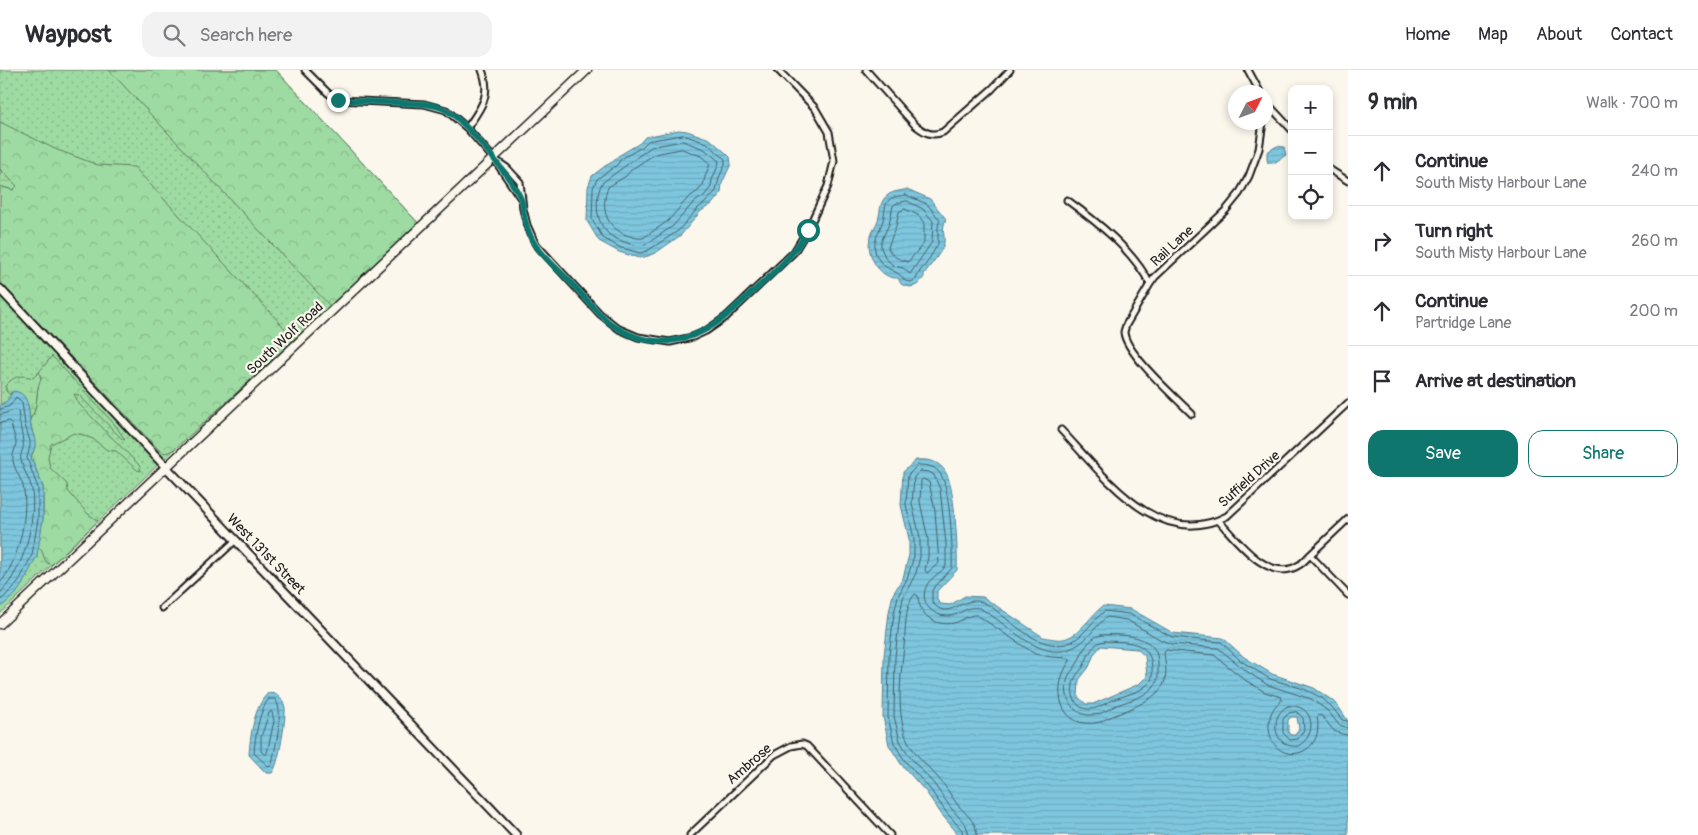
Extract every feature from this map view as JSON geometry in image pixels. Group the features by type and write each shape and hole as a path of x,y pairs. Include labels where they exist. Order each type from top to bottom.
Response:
{"main road":[{"name":"South Wolf Road","path":"3,621 587,70"}],"street":[{"path":"305,70 328,93 338,100 431,105 446,110 467,128 494,159 522,201 527,225 535,244 600,314 610,322 638,337 659,341 680,340 706,331 726,317 794,252 808,230 831,177 834,161 833,150 826,125 815,108 778,70"},
{"path":"467,128 484,102 486,88 482,70"},
{"path":"866,70 915,124 932,135 943,132 992,89 1010,70"},
{"path":"1248,70 1256,85"},
{"path":"1273,110 1288,126"},
{"name":"Rail Lane","path":"1067,200 1100,224 1125,250 1146,276 1150,284 1240,194 1259,149 1262,130"},
{"path":"1333,172 1348,181"},
{"path":"1150,284 1126,325 1124,332 1126,339 1141,362 1192,414"},
{"name":"West 131st Street","path":"0,289 166,467 516,835"},
{"name":"Suffield Drive","path":"1061,430 1120,492 1155,517 1172,524 1187,526 1218,520 1236,508 1348,403"},
{"path":"1218,520 1266,567 1287,570 1298,566 1348,519"},
{"path":"162,608 236,540"},
{"path":"1310,555 1348,595"},
{"name":"Ambrose","path":"690,835 769,759 791,746 802,744 890,835"}],"green space":[{"path":"0,70 276,70 421,226 176,448 0,614"},
{"path":"109,70 276,70 421,226 331,307"},
{"path":"0,122 55,149 98,165 134,167 295,339 171,451 161,452 0,282 0,186 13,190 16,186 0,169"},
{"path":"0,169 17,186 13,190 0,186"},
{"path":"52,356 116,426 125,440 79,395 74,394 79,404 139,465 141,471 137,470 116,451 107,450 93,439 83,435 74,433 51,444 48,457 50,468 67,484 68,491 87,513 98,521 51,565 46,562 41,549 37,546 43,519 43,487 31,457 35,447 30,419 35,410 41,379 39,372"},
{"path":"39,372 41,379 35,410 30,419 28,405 11,392 10,395 6,391 5,386 14,378 24,376 33,378"}],"water":[{"path":"679,130 710,139 730,157 731,164 722,183 721,193 712,204 701,211 681,235 648,256 640,258 632,256 619,252 599,241 587,221 588,187 592,176 614,161 618,156 640,143 645,137"},
{"path":"1277,146 1284,147 1286,155 1274,163 1268,163 1267,152"},
{"path":"907,189 930,199 946,219 943,229 944,243 941,250 924,274 922,280 912,287 901,284 898,278 890,277 880,271 873,261 869,249 871,236 878,220 883,200 890,194"},
{"path":"13,391 23,395 28,404 35,443 31,457 43,487 43,519 37,556 16,594 0,608 0,405 7,401"},
{"path":"916,460 925,460 937,463 946,473 949,481 955,520 957,570 937,591 937,600 941,604 950,605 965,596 983,597 1043,637 1058,639 1072,636 1103,606 1131,609 1173,633 1223,638 1244,657 1272,674 1314,688 1336,703 1348,721 1348,835 959,835 926,792 901,764 889,745 883,717 884,656 889,612 893,594 903,578 909,555 909,539 901,505 903,472","holes":["1101,646 1137,649 1145,656 1147,676 1139,684 1093,704 1086,704 1078,697 1079,680 1089,667 1094,654","1291,717 1297,717 1299,729 1295,735 1291,735 1288,732 1288,720"]},
{"path":"268,693 277,694 285,708 279,752 275,769 272,773 266,773 249,755 256,714"}],"route":[{"path":"338,100 345,102 424,104 438,106 454,116 494,159 513,187 522,201 531,236 541,251 600,314 620,329 648,340 670,342 680,340 693,337 716,325 794,252 808,230"}]}
